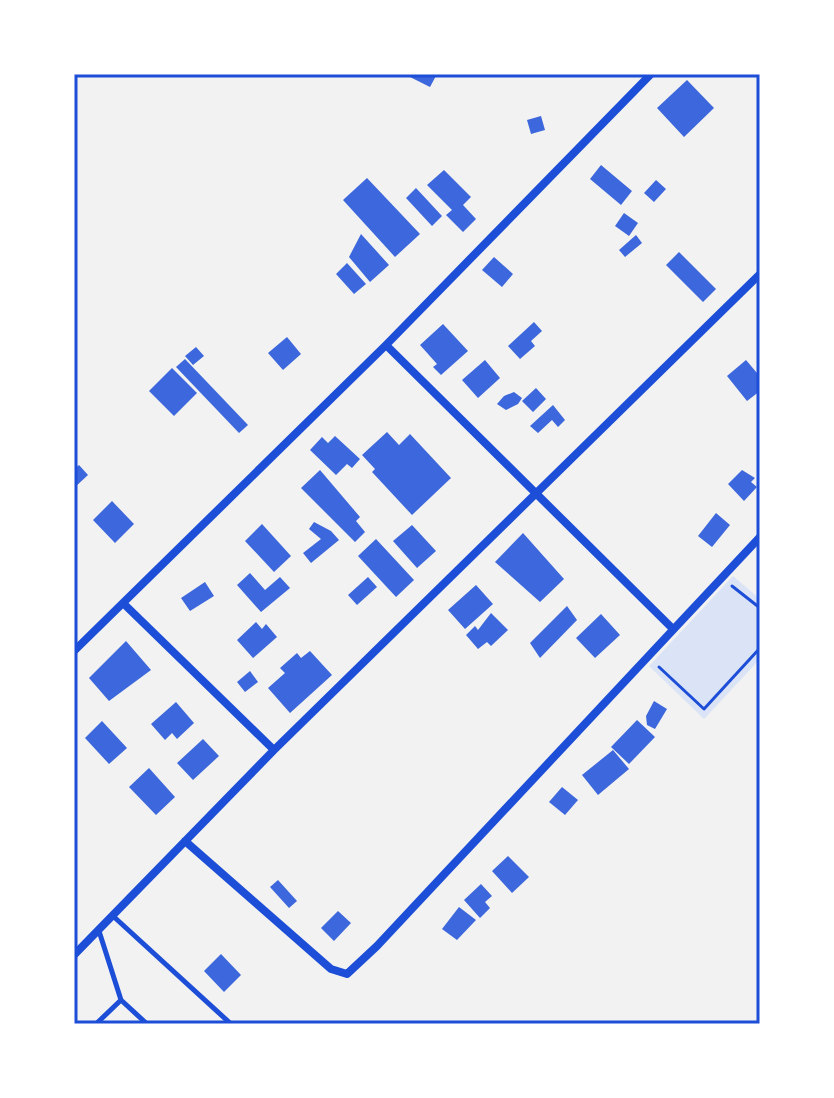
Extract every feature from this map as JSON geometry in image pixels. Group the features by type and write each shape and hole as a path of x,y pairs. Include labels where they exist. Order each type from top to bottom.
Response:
{"street":[{"path":"74,651 386,345 651,74"},
{"path":"74,955 274,750 760,274"},
{"path":"386,345 673,629"},
{"path":"185,841 331,969 347,974 377,946 760,537"},
{"path":"123,603 274,750"}],"lane":[{"path":"112,916 231,1024"},
{"path":"99,930 121,1000 147,1024"},
{"path":"96,1024 121,1000"}],"path":[{"path":"732,585 760,608"},
{"path":"657,665 704,709 760,648"}],"shaded area":[{"path":"733,576 760,599 760,659 704,719 649,666"}],"building":[{"path":"404,74 437,74 430,87"},
{"path":"687,80 714,108 684,137 657,108"},
{"path":"541,116 545,130 531,134 527,120"},
{"path":"601,165 632,191 621,205 590,179"},
{"path":"444,170 471,197 463,205 476,219 463,232 446,215 452,210 427,185"},
{"path":"367,178 420,234 395,257 343,200"},
{"path":"656,180 666,189 654,202 644,193"},
{"path":"416,188 442,216 432,226 406,198"},
{"path":"624,213 638,223 629,236 615,226"},
{"path":"361,234 389,265 370,282 349,257"},
{"path":"636,235 642,243 625,257 619,250"},
{"path":"679,252 716,289 703,302 666,265"},
{"path":"494,257 513,274 502,287 482,270"},
{"path":"347,263 366,284 354,294 336,274"},
{"path":"534,322 542,331 531,341 535,346 520,359 508,346"},
{"path":"443,324 468,351 441,375 433,367 437,364 420,345"},
{"path":"287,337 301,354 283,370 268,353"},
{"path":"196,347 204,356 193,365 185,356"},
{"path":"185,359 248,425 239,433 176,367"},
{"path":"485,360 500,378 478,398 462,380"},
{"path":"746,360 757,373 760,368 760,391 747,401 727,376"},
{"path":"172,368 197,393 174,416 149,391"},
{"path":"536,388 546,399 533,412 522,401"},
{"path":"514,392 522,398 518,404 506,410 497,404 504,396"},
{"path":"553,405 565,420 558,427 552,420 538,433 530,426"},
{"path":"387,432 399,445 410,434 451,478 412,515 372,472 375,469 362,455"},
{"path":"335,436 360,459 352,468 347,464 336,475 310,450 322,437 328,443"},
{"path":"79,465 88,475 74,488 74,469"},
{"path":"320,470 360,517 356,521 365,532 355,542 301,488"},
{"path":"742,470 755,478 751,482 757,487 744,501 728,484"},
{"path":"112,501 134,524 115,543 93,520"},
{"path":"716,513 730,525 712,547 698,536"},
{"path":"314,522 331,531 339,540 311,563 303,553 321,539 309,529"},
{"path":"262,524 291,556 274,572 245,541"},
{"path":"412,525 436,551 417,568 393,541"},
{"path":"523,533 564,579 540,602 495,562"},
{"path":"376,539 414,580 396,597 358,556"},
{"path":"250,573 265,590 280,577 290,588 261,612 237,585"},
{"path":"368,577 377,587 357,605 348,595"},
{"path":"205,582 214,596 190,611 181,598"},
{"path":"476,585 493,604 465,629 448,610"},
{"path":"567,606 577,620 540,658 530,643"},
{"path":"491,613 508,630 491,646 487,642 478,649 466,635 475,626 478,630"},
{"path":"601,614 620,635 595,658 576,638"},
{"path":"256,622 262,629 266,624 277,637 253,658 237,640"},
{"path":"126,641 151,670 109,701 89,678"},
{"path":"310,651 332,675 290,713 268,688 285,673 280,668 297,653 301,658"},
{"path":"250,671 258,682 245,692 237,682"},
{"path":"654,701 667,709 655,729 647,725 646,716"},
{"path":"176,702 194,723 177,739 172,733 165,740 151,724"},
{"path":"637,720 655,737 629,764 611,747"},
{"path":"102,721 127,748 109,764 85,738"},
{"path":"203,739 219,756 193,780 177,763"},
{"path":"613,750 629,769 598,795 582,775"},
{"path":"149,768 175,797 156,815 129,787"},
{"path":"562,787 578,800 565,815 549,802"},
{"path":"508,856 529,877 512,893 492,871"},
{"path":"278,880 297,901 289,908 270,887"},
{"path":"481,884 492,896 485,902 490,908 480,918 464,900"},
{"path":"459,907 476,920 457,940 442,929"},
{"path":"338,911 351,923 334,941 321,928"},
{"path":"221,954 241,975 224,992 204,971"}]}
